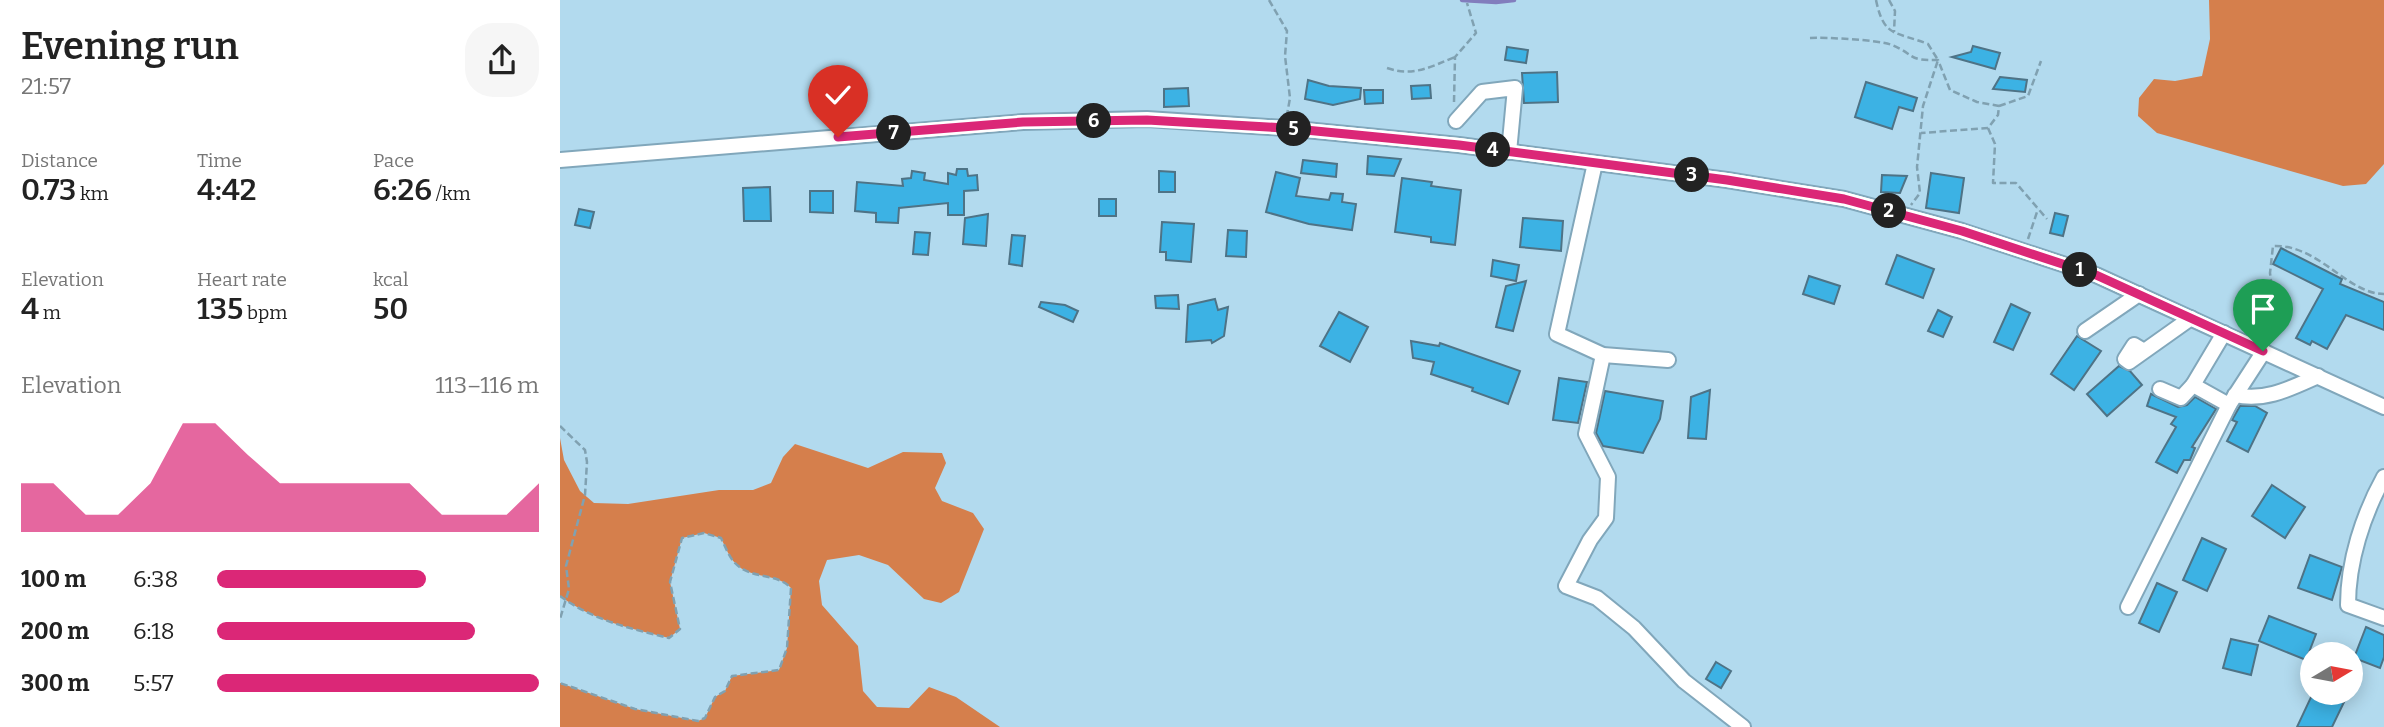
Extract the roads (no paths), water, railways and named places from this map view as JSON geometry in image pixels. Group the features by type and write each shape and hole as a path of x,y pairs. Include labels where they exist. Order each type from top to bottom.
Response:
{"street":[{"path":"1457,121 1482,92 1515,89 1509,152"},
{"path":"560,160 1023,122 1147,120 1285,128 1509,152 1727,180 1831,197 1903,215 2096,275 2384,407"},
{"path":"1595,163 1557,334 1603,355 1668,360"},
{"path":"2085,331 2139,294"},
{"path":"2144,351 2191,318"},
{"path":"2160,389 2182,398 2193,385 2224,333"},
{"path":"2128,607 2232,400 2263,351"},
{"path":"1603,355 1586,434 1608,477 1606,518 1590,540 1566,586 1597,598 1634,628 1685,681 1743,727"},
{"path":"2193,385 2232,400 2251,399 2281,393 2318,376"},
{"path":"2384,477 2368,505 2348,588 2348,605 2384,618"}],"waterway":[{"path":"1462,0 1514,0"}]}
